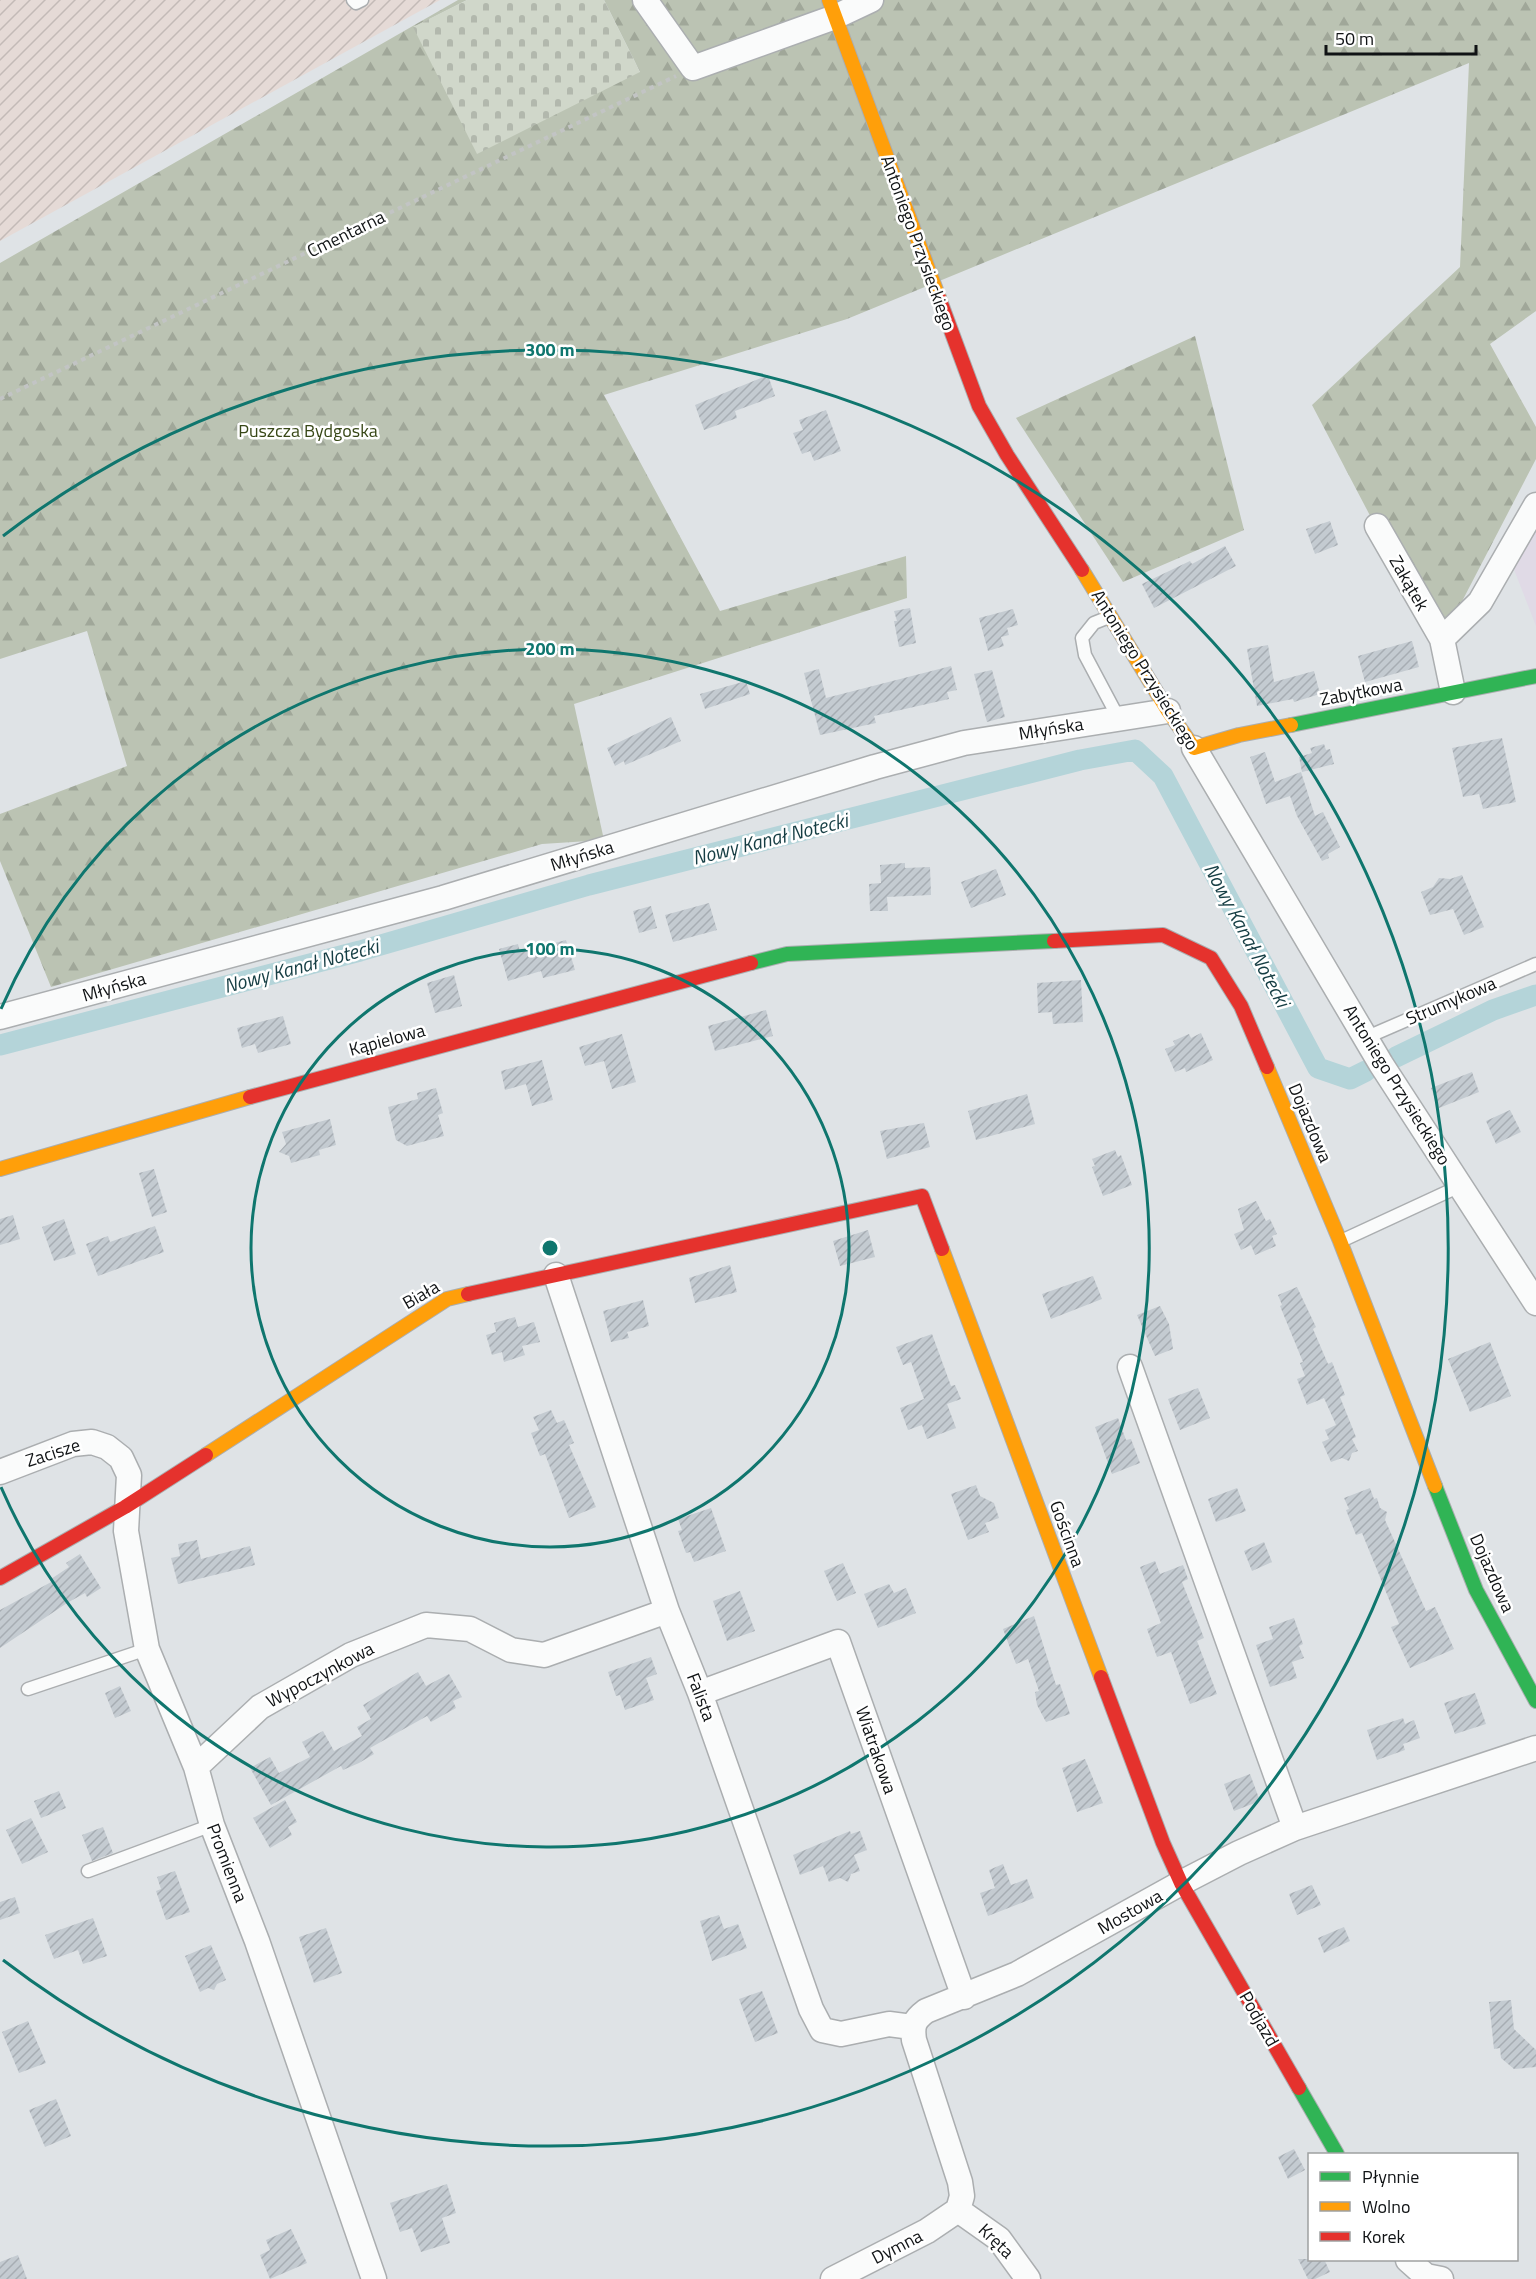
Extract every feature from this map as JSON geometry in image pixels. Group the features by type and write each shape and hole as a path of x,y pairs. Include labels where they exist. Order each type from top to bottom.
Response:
{"street":[{"path":"645,0 693,68 832,9 871,0"},
{"name":"Antoniego Przysieckiego","path":"832,9 980,405 1007,454 1168,711 1194,748 1365,1038 1536,1303"},
{"path":"1442,639 1480,602 1536,505"},
{"name":"Zakątek","path":"1377,526 1442,639 1453,692"},
{"name":"Zabytkowa","path":"1194,748 1239,735 1536,676"},
{"name":"Młyńska","path":"0,1017 443,898 886,764 964,743 1168,711"},
{"name":"Dojazdowa","path":"787,954 1163,934 1211,958 1241,1006 1340,1241 1476,1590 1536,1701"},
{"name":"Kąpielowa","path":"0,1169 91,1141 402,1054 787,954"},
{"name":"Biała","path":"0,1578 125,1507 447,1299 922,1196"},
{"name":"Gościnna","path":"922,1196 1163,1844 1181,1883"},
{"name":"Falista","path":"556,1275 667,1611 700,1693 811,2009 822,2030 841,2034 889,2024 912,2027"},
{"path":"1130,1367 1295,1828"},
{"name":"Zacisze","path":"0,1472 73,1444 92,1442 107,1447"},
{"name":"Promienna","path":"107,1447 121,1458 129,1475 125,1507 126,1531 147,1649 196,1767 212,1825 257,1941 374,2279"},
{"name":"Wypoczynkowa","path":"196,1767 260,1707 351,1655 426,1625 470,1629 511,1650 544,1655 667,1611"},
{"name":"Wiatrakowa","path":"700,1693 838,1642 964,1997"},
{"name":"Mostowa","path":"912,2027 916,2018 926,2011 1017,1974 1239,1852 1295,1828 1536,1748"},
{"name":"Podjazd","path":"1181,1883 1336,2153"},
{"path":"912,2027 914,2040 960,2182 962,2196 958,2210"},
{"name":"Dymna","path":"833,2279 927,2231 958,2210"},
{"name":"Kręta","path":"958,2210 999,2239 1028,2279"},
{"path":"1410,2261 1426,2276 1440,2279"}],"lane":[{"path":"353,0 356,3 362,0"},
{"path":"1110,616 1094,623 1082,638 1085,655 1119,719"},
{"name":"Strumykowa","path":"1365,1038 1536,964"},
{"path":"1340,1241 1461,1186"},
{"path":"28,1689 147,1649"},
{"path":"88,1871 212,1825"}],"path":[{"name":"Cmentarna","path":"0,399 693,68"}],"shaded area":[{"path":"0,0 440,0 0,241"},
{"path":"1536,530 1536,626 1513,567"}],"green space":[{"name":"Puszcza Bydgoska","path":"458,0 467,0 414,27 640,72 604,0 1536,0 1536,311 1490,344 1536,427 1536,459 1457,611 1430,630 1312,405 1460,267 1469,63 847,319 604,395 720,611 906,556 907,598 574,704 604,840 542,844 51,987 0,861 0,814 127,766 87,631 0,659 0,263"},
{"path":"467,0 604,0 640,72 477,154 413,27"},
{"path":"1195,336 1244,530 1123,582 1016,418"}],"building":[{"path":"768,375 775,396 735,411 737,418 704,430 695,405"},
{"path":"826,410 841,451 814,461 810,451 802,454 793,433 803,430 799,420"},
{"path":"1330,521 1338,545 1315,554 1306,529"},
{"path":"1225,546 1236,566 1154,608 1142,584 1190,561 1192,564"},
{"path":"910,608 916,643 899,647 894,611"},
{"path":"1013,609 1018,625 1007,628 1009,635 1001,637 1004,646 988,651 979,618"},
{"path":"1412,641 1419,667 1365,682 1358,656"},
{"path":"1268,645 1274,682 1314,671 1320,694 1294,702 1293,699 1257,706 1247,649"},
{"path":"951,666 957,690 947,692 949,699 874,716 876,723 820,735 804,673 819,669 826,698"},
{"path":"992,670 1005,717 987,722 974,674"},
{"path":"746,681 750,694 705,709 700,694"},
{"path":"671,717 681,741 625,765 624,761 615,766 607,748"},
{"path":"1502,738 1516,802 1483,809 1479,794 1463,797 1452,748"},
{"path":"1324,744 1326,750 1330,749 1334,764 1302,772 1299,757 1312,753 1310,748"},
{"path":"1265,752 1275,782 1301,772 1315,816 1323,812 1340,847 1328,854 1329,858 1322,861 1297,816 1290,796 1266,804 1250,757"},
{"path":"905,863 905,868 930,867 931,895 887,897 888,911 870,911 869,884 881,883 880,865"},
{"path":"996,869 1006,895 971,908 961,882"},
{"path":"1462,875 1484,927 1464,935 1453,909 1430,915 1421,892 1433,887 1439,878 1450,879"},
{"path":"709,903 717,930 673,942 665,915"},
{"path":"651,906 657,928 639,933 633,911"},
{"path":"566,940 575,970 543,978 541,971 508,981 499,949 518,944 520,952"},
{"path":"454,975 462,1006 435,1013 427,983"},
{"path":"1081,980 1083,1022 1053,1024 1052,1012 1038,1013 1037,983"},
{"path":"766,1010 773,1036 715,1051 708,1026"},
{"path":"283,1016 291,1044 258,1053 255,1044 242,1048 237,1028"},
{"path":"1201,1033 1213,1060 1186,1072 1185,1068 1175,1072 1165,1049 1175,1045 1173,1041 1189,1034 1191,1038"},
{"path":"622,1034 636,1082 612,1089 604,1061 585,1066 579,1047"},
{"path":"542,1060 553,1100 532,1106 526,1084 505,1090 501,1071"},
{"path":"1472,1072 1479,1092 1439,1108 1431,1088"},
{"path":"436,1088 443,1113 438,1115 444,1136 407,1146 396,1140 388,1107 418,1099 417,1093"},
{"path":"1027,1094 1035,1124 976,1140 968,1111"},
{"path":"1510,1110 1521,1132 1496,1144 1486,1121"},
{"path":"330,1119 336,1145 319,1150 320,1155 291,1163 289,1156 279,1152 286,1144 282,1132"},
{"path":"924,1123 930,1147 887,1159 880,1131"},
{"path":"1115,1150 1118,1157 1121,1155 1132,1185 1103,1196 1092,1167 1095,1166 1092,1159"},
{"path":"154,1169 167,1212 152,1217 139,1173"},
{"path":"1256,1201 1266,1221 1270,1219 1277,1234 1272,1236 1276,1246 1255,1255 1251,1245 1241,1250 1234,1234 1244,1230 1238,1209"},
{"path":"13,1215 20,1239 0,1245 0,1219"},
{"path":"64,1219 76,1254 54,1261 42,1227"},
{"path":"155,1226 164,1252 98,1276 86,1244 108,1236 110,1242"},
{"path":"868,1230 875,1257 840,1266 833,1241"},
{"path":"730,1265 737,1292 695,1303 689,1278"},
{"path":"1093,1276 1102,1299 1051,1319 1042,1294"},
{"path":"1297,1287 1316,1327 1313,1329 1328,1364 1332,1362 1345,1395 1340,1397 1356,1437 1352,1439 1358,1451 1352,1453 1349,1461 1342,1458 1331,1462 1322,1442 1329,1439 1325,1430 1336,1425 1324,1398 1307,1405 1297,1379 1305,1376 1300,1363 1303,1362 1280,1306 1282,1305 1278,1295"},
{"path":"643,1300 649,1326 627,1332 629,1338 611,1342 603,1311"},
{"path":"1160,1306 1169,1324 1173,1349 1155,1356 1137,1315"},
{"path":"515,1317 518,1327 534,1322 540,1342 522,1346 525,1355 504,1362 502,1352 492,1355 486,1335 496,1332 494,1323"},
{"path":"932,1334 951,1386 955,1385 961,1399 947,1404 956,1428 927,1439 922,1425 908,1430 900,1408 924,1399 911,1362 903,1365 896,1347"},
{"path":"1490,1342 1511,1396 1470,1412 1448,1359"},
{"path":"1198,1388 1210,1418 1180,1430 1168,1399"},
{"path":"551,1410 557,1423 564,1420 574,1443 569,1445 596,1507 569,1518 545,1454 540,1456 531,1433 539,1430 533,1417"},
{"path":"1118,1418 1126,1440 1131,1439 1140,1463 1112,1474 1095,1427"},
{"path":"976,1485 980,1496 994,1503 999,1518 985,1523 989,1532 968,1540 951,1494"},
{"path":"1237,1488 1246,1511 1216,1522 1208,1499"},
{"path":"1370,1488 1380,1508 1387,1512 1385,1520 1426,1611 1435,1607 1454,1649 1410,1668 1391,1627 1399,1624 1362,1533 1356,1535 1346,1510 1349,1509 1344,1498"},
{"path":"711,1508 726,1551 694,1562 690,1552 686,1553 678,1531 682,1530 678,1519"},
{"path":"197,1540 201,1559 250,1546 255,1565 178,1584 171,1558 180,1556 178,1544"},
{"path":"1264,1542 1272,1562 1252,1571 1244,1551"},
{"path":"80,1554 101,1588 87,1597 85,1593 67,1603 0,1648 0,1610 53,1581 51,1579 69,1567 66,1563"},
{"path":"1155,1561 1160,1574 1183,1565 1188,1579 1182,1582 1204,1638 1197,1641 1217,1694 1190,1704 1171,1652 1157,1657 1147,1629 1161,1623 1140,1567"},
{"path":"843,1563 856,1593 837,1601 824,1571"},
{"path":"889,1584 894,1593 906,1588 916,1613 878,1628 864,1594"},
{"path":"740,1591 755,1631 727,1641 713,1601"},
{"path":"1034,1616 1056,1685 1060,1684 1070,1714 1046,1722 1037,1705 1035,1692 1039,1691 1028,1659 1016,1664 1003,1629"},
{"path":"1294,1618 1303,1644 1299,1646 1304,1658 1292,1662 1297,1678 1270,1687 1256,1645 1273,1639 1269,1627"},
{"path":"651,1657 657,1674 646,1678 654,1700 625,1710 620,1695 616,1696 608,1672"},
{"path":"418,1672 426,1686 449,1674 462,1697 453,1701 456,1708 431,1722 427,1716 370,1748 374,1754 359,1763 343,1770 341,1766 271,1805 250,1768 270,1757 279,1773 310,1757 302,1742 323,1731 334,1751 362,1736 357,1727 371,1719 363,1705"},
{"path":"120,1686 131,1711 115,1718 105,1693"},
{"path":"1475,1693 1486,1724 1455,1734 1444,1703"},
{"path":"1403,1718 1405,1724 1414,1720 1420,1738 1403,1744 1405,1750 1377,1760 1367,1730"},
{"path":"1085,1759 1103,1803 1077,1812 1062,1768"},
{"path":"1250,1774 1260,1801 1234,1811 1224,1784"},
{"path":"59,1791 66,1808 41,1818 34,1801"},
{"path":"285,1800 297,1822 288,1827 292,1835 270,1848 253,1818"},
{"path":"31,1818 48,1852 22,1864 6,1830"},
{"path":"103,1827 113,1853 92,1861 82,1835"},
{"path":"850,1831 851,1834 860,1831 867,1850 854,1855 860,1871 851,1874 848,1882 840,1878 829,1882 823,1866 800,1875 793,1855"},
{"path":"1003,1864 1011,1885 1027,1879 1034,1898 988,1916 980,1893 995,1888 989,1870"},
{"path":"175,1871 190,1912 166,1920 156,1891 161,1889 157,1877"},
{"path":"1312,1885 1321,1905 1297,1915 1289,1894"},
{"path":"15,1897 20,1913 0,1920 0,1902"},
{"path":"719,1915 724,1929 738,1924 747,1948 712,1961 700,1921"},
{"path":"93,1918 107,1956 83,1964 78,1950 54,1959 45,1935"},
{"path":"1344,1927 1350,1941 1324,1953 1318,1938"},
{"path":"326,1928 342,1973 314,1983 299,1937"},
{"path":"211,1945 226,1980 217,1984 214,1990 208,1988 200,1992 185,1956"},
{"path":"762,1991 778,2033 755,2042 739,1999"},
{"path":"1511,2000 1514,2029 1536,2050 1536,2067 1514,2069 1501,2058 1500,2048 1494,2049 1489,2002"},
{"path":"28,2021 46,2063 19,2073 2,2032"},
{"path":"56,2099 71,2136 45,2147 29,2110"},
{"path":"1294,2149 1305,2170 1288,2179 1278,2157"},
{"path":"447,2184 456,2213 442,2218 450,2243 421,2252 412,2228 400,2232 390,2203"},
{"path":"291,2229 307,2263 270,2279 260,2255 270,2250 266,2240"},
{"path":"18,2255 27,2279 0,2279 0,2262"},
{"path":"1298,2259 1325,2261 1330,2272 1315,2279 1308,2279"}],"waterway":[{"name":"Nowy Kanał Notecki","path":"0,1045 360,951 589,885 1080,760 1135,750 1163,776 1318,1068 1350,1079 1366,1071"},
{"name":"Nowy Kanał Notecki","path":"1396,1057 1493,1010 1536,995"}],"traffic: fast":[{"path":"1291,725 1536,676"},
{"path":"751,963 787,954 1054,941"},
{"path":"1435,1486 1476,1590 1536,1701"},
{"path":"1299,2088 1336,2153"}],"traffic: slow":[{"path":"829,0 939,298"},
{"path":"1082,570 1168,711 1194,748 1239,735 1291,725"},
{"path":"1267,1067 1340,1241 1435,1486"},
{"path":"0,1169 250,1097"},
{"path":"942,1249 1101,1677"},
{"path":"206,1455 447,1299 468,1294"}],"traffic: jam":[{"path":"939,298 979,406 1007,455 1082,570"},
{"path":"1054,941 1163,935 1211,958 1241,1006 1267,1067"},
{"path":"250,1097 751,963"},
{"path":"468,1294 922,1196 942,1249"},
{"path":"0,1578 125,1507 206,1455"},
{"path":"1101,1677 1163,1843 1181,1883 1299,2088"}]}
